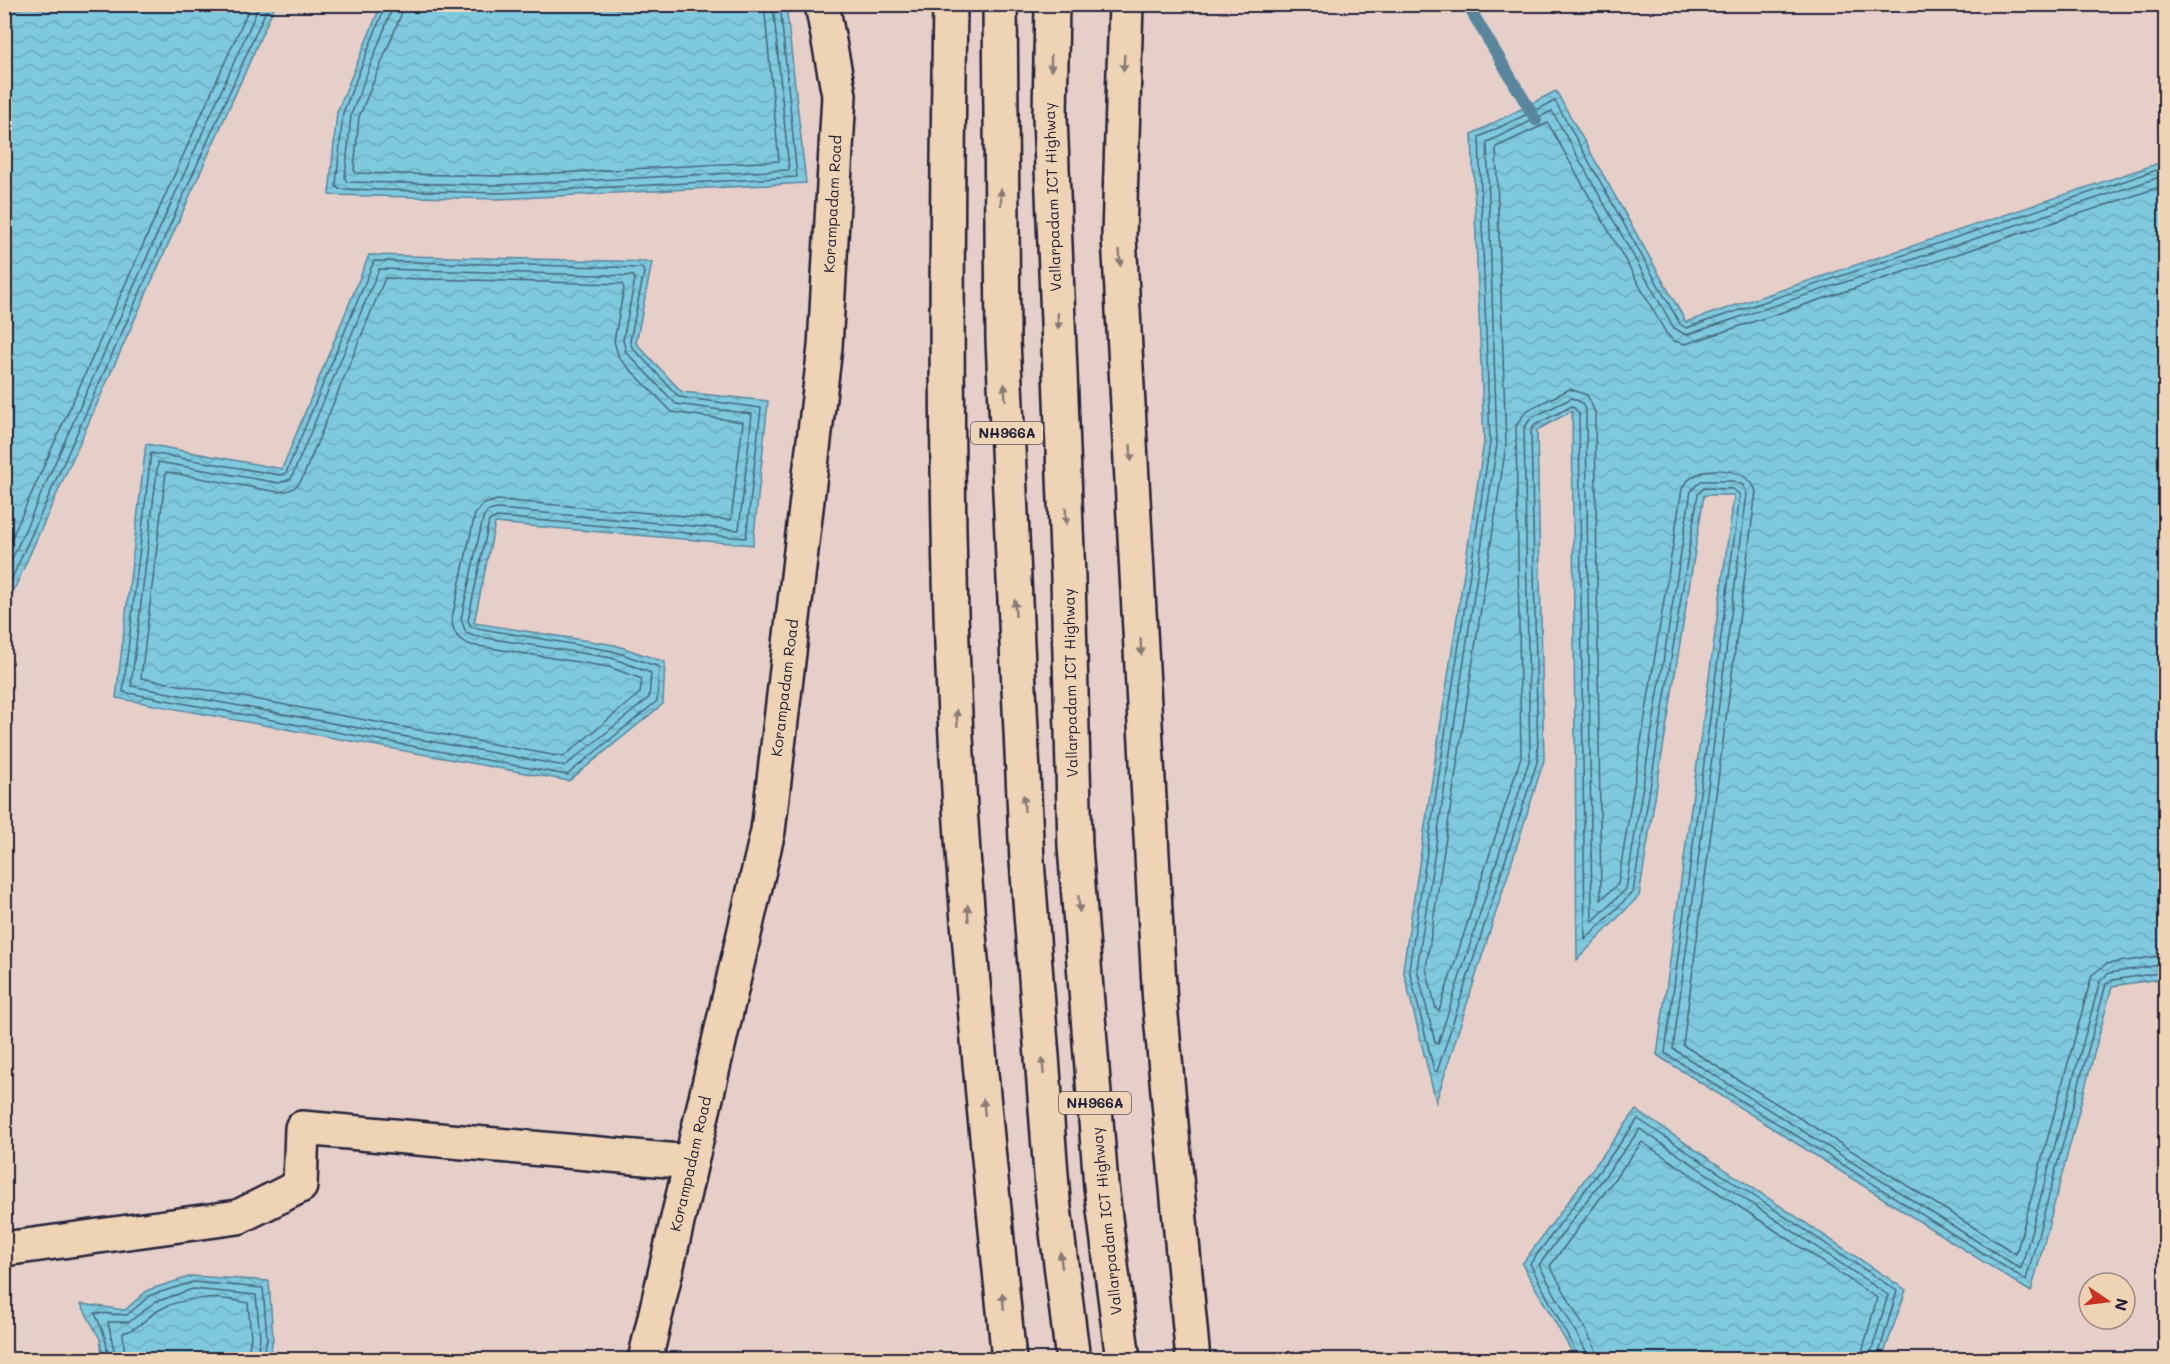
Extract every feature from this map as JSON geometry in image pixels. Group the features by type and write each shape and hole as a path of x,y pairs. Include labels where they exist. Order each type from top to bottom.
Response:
{"main road":[{"name":"Korampadam Road","path":"645,1359 768,831 825,347 839,95 822,4"},
{"path":"950,4 946,239 951,614 973,998 1009,1359"},
{"name":"NH966A","path":"1000,4 1002,340 1027,861 1053,1200 1073,1359"},
{"name":"Vallarpadam ICT Highway","path":"1052,4 1050,116 1068,578 1075,846 1101,1186 1123,1359"},
{"path":"1126,4 1119,236 1160,1005 1193,1359"},
{"path":"4,1272 17,1247 238,1217 300,1186 302,1128 691,1162"}],"water":[{"path":"4,5 275,5 5,610"},
{"path":"381,5 786,5 806,183 500,199 329,195 337,112"},
{"path":"1556,91 1686,322 2165,161 2165,978 2112,986 2031,1292 1657,1055 1734,495 1704,495 1639,896 1577,960 1572,411 1537,430 1544,760 1436,1102 1403,969 1484,442 1472,134"},
{"path":"369,255 652,262 636,343 682,392 768,401 753,545 495,523 474,623 615,645 665,662 663,704 569,781 116,698 146,444 282,469"},
{"path":"1636,1110 1906,1290 1882,1359 1576,1359 1522,1264"},
{"path":"192,1276 269,1281 273,1339 269,1359 103,1359 100,1339 81,1304 125,1310 148,1290"}],"waterway":[{"path":"1467,4 1536,120"}]}
